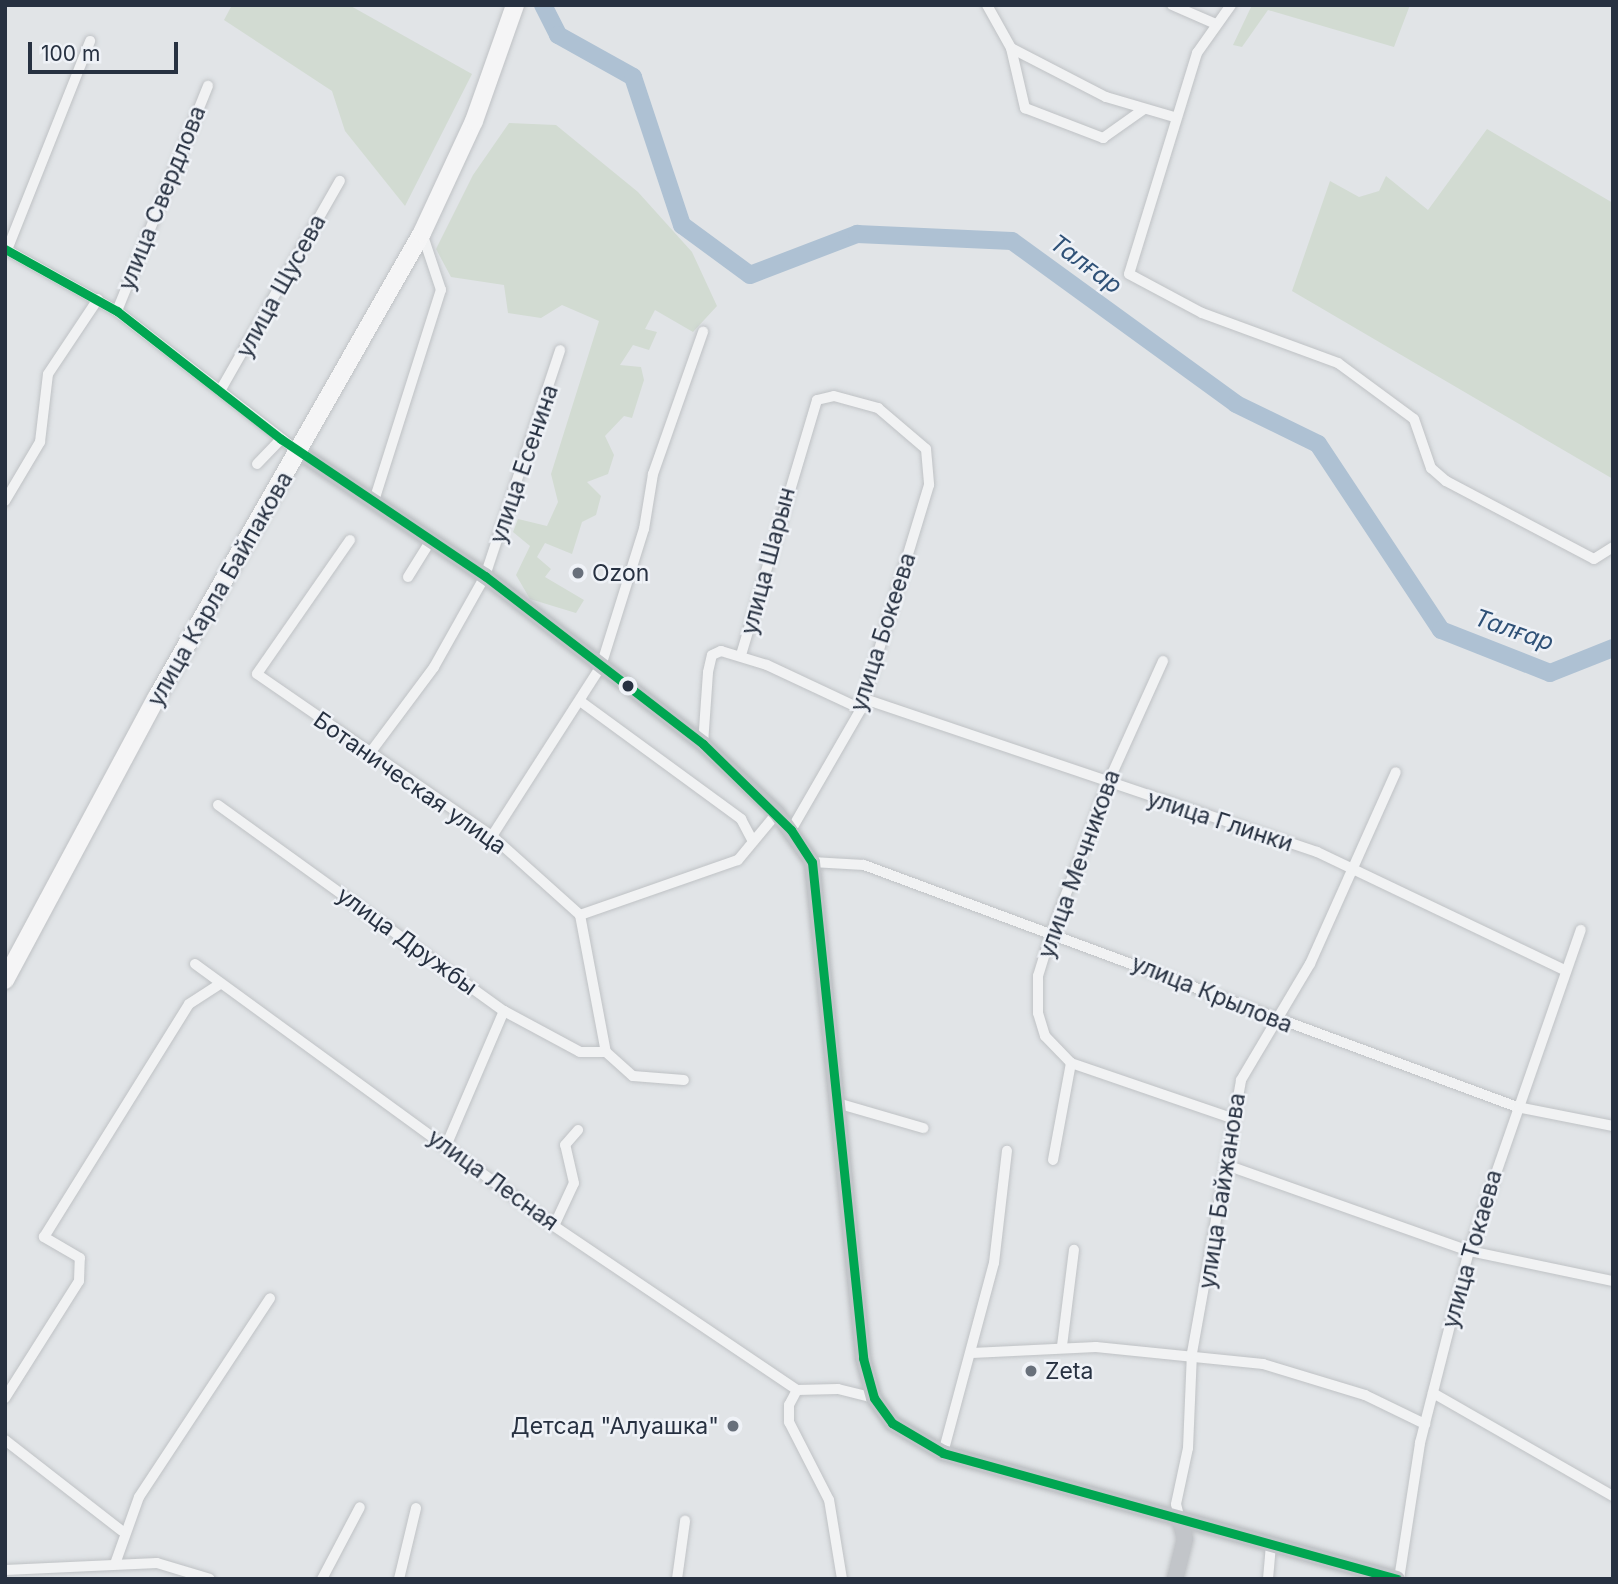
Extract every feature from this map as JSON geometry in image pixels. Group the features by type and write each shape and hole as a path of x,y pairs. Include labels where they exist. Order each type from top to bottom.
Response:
{"main road":[{"name":"улица Карла Байпакова","path":"5,979 422,233 495,64 515,5"},
{"path":"299,452 373,504 485,576 703,744 777,813 792,830 812,862 863,1358 874,1398 892,1423 943,1453 1271,1547 1398,1579"},
{"path":"1175,1579 1185,1539 1181,1520"},
{"path":"1185,1539 1207,1528"}],"street":[{"path":"987,5 1011,48 1025,108 1103,138 1144,109"},
{"path":"1159,5 1216,24"},
{"path":"1231,5 1196,53 1129,261 1129,274 1141,286 1338,363 1413,419 1431,468 1460,489 1594,559 1613,547"},
{"path":"90,41 6,249 117,311 299,452"},
{"path":"1011,48 1106,97 1174,117"},
{"name":"улица Свердлова","path":"117,311 208,86"},
{"name":"улица Щусева","path":"220,391 340,181"},
{"path":"373,504 441,290 422,233"},
{"path":"5,501 40,442 48,374 98,299"},
{"path":"492,835 601,666 644,529 653,474 703,332"},
{"name":"улица Есенина","path":"370,753 434,667 485,576 561,350"},
{"name":"улица Шарын","path":"703,744 712,655 741,656 796,457 817,400 825,397 878,408 908,428 926,449 931,471"},
{"path":"257,464 281,439"},
{"name":"улица Бокеева","path":"792,830 863,704 931,471"},
{"name":"Ботаническая улица","path":"350,540 257,674 492,835 580,915"},
{"path":"408,577 431,540"},
{"name":"улица Глинки","path":"741,656 863,704 1349,867 1564,970"},
{"name":"улица Мечникова","path":"1163,661 1107,785 1051,934 1038,976 1038,1013 1045,1036 1071,1063 1232,1118"},
{"path":"580,701 741,819 752,840"},
{"name":"улица Байжанова","path":"1181,1520 1176,1504 1188,1448 1192,1353 1232,1118 1254,1048 1278,1022 1310,964 1349,867 1396,772"},
{"name":"улица Дружбы","path":"218,804 504,1011 580,1052 606,1052"},
{"path":"684,1080 633,1076 606,1052 580,915 738,860 777,813"},
{"name":"улица Крылова","path":"812,862 864,865 1278,1022 1517,1107 1613,1126"},
{"name":"улица Токаева","path":"1398,1579 1425,1424 1469,1251 1564,970 1581,930"},
{"name":"улица Лесная","path":"195,964 218,985 554,1226 797,1390"},
{"path":"5,1398 79,1281 80,1258 44,1237 189,1004 218,985"},
{"path":"446,1146 504,1011"},
{"path":"1053,1160 1071,1063"},
{"path":"837,1103 923,1128"},
{"path":"554,1226 573,1187 565,1145 578,1130"},
{"path":"943,1453 994,1263 1007,1151"},
{"path":"1226,1165 1469,1251 1613,1281"},
{"path":"1062,1346 1074,1250"},
{"path":"115,1564 122,1531 270,1298"},
{"path":"972,1353 1062,1346 1192,1353 1264,1364 1366,1395 1425,1424"},
{"path":"842,1579 829,1500 789,1422 797,1390 838,1389 874,1398"},
{"path":"1433,1393 1613,1496"},
{"path":"5,1440 122,1531"},
{"path":"322,1579 360,1507"},
{"path":"400,1579 416,1508"},
{"path":"677,1579 685,1521"},
{"path":"1268,1579 1271,1547"},
{"path":"5,1570 115,1564 174,1565 210,1579"},
{"path":"71,1566 72,1579"}],"shaded area":[{"path":"232,5 349,5 472,74 405,206 345,131 332,91 224,20"},
{"path":"1252,5 1410,5 1394,47 1268,10 1242,47 1233,45"},
{"path":"509,123 556,125 638,192 692,252 717,306 693,332 655,310 645,329 657,332 649,350 633,345 620,365 641,367 644,380 632,418 624,416 605,436 614,455 608,474 587,482 601,496 596,515 582,522 572,554 545,543 537,557 551,569 545,577 584,600 576,613 530,599 516,575 530,546 513,532 518,519 547,526 558,502 551,474 599,321 562,305 541,318 508,313 504,285 451,277 436,249 473,175"},
{"path":"1487,129 1613,203 1613,479 1292,291 1330,181 1359,197 1379,191 1386,176 1428,210"}],"waterway":[{"name":"Талғар","path":"543,5 558,35 633,77 682,225 750,275 857,234 1012,241 1236,404 1318,444 1441,630 1550,673 1613,648"}],"transit line":[{"path":"5,249 117,311 281,439 485,576 703,744 791,830 812,862 863,1358 874,1398 892,1423 943,1453 1397,1579"}],"place":[{"name":"Ozon","path":"578,573"},
{"name":"Zeta","path":"1031,1371"},
{"name":"Детсад \"Алуашка\"","path":"733,1426"}]}
